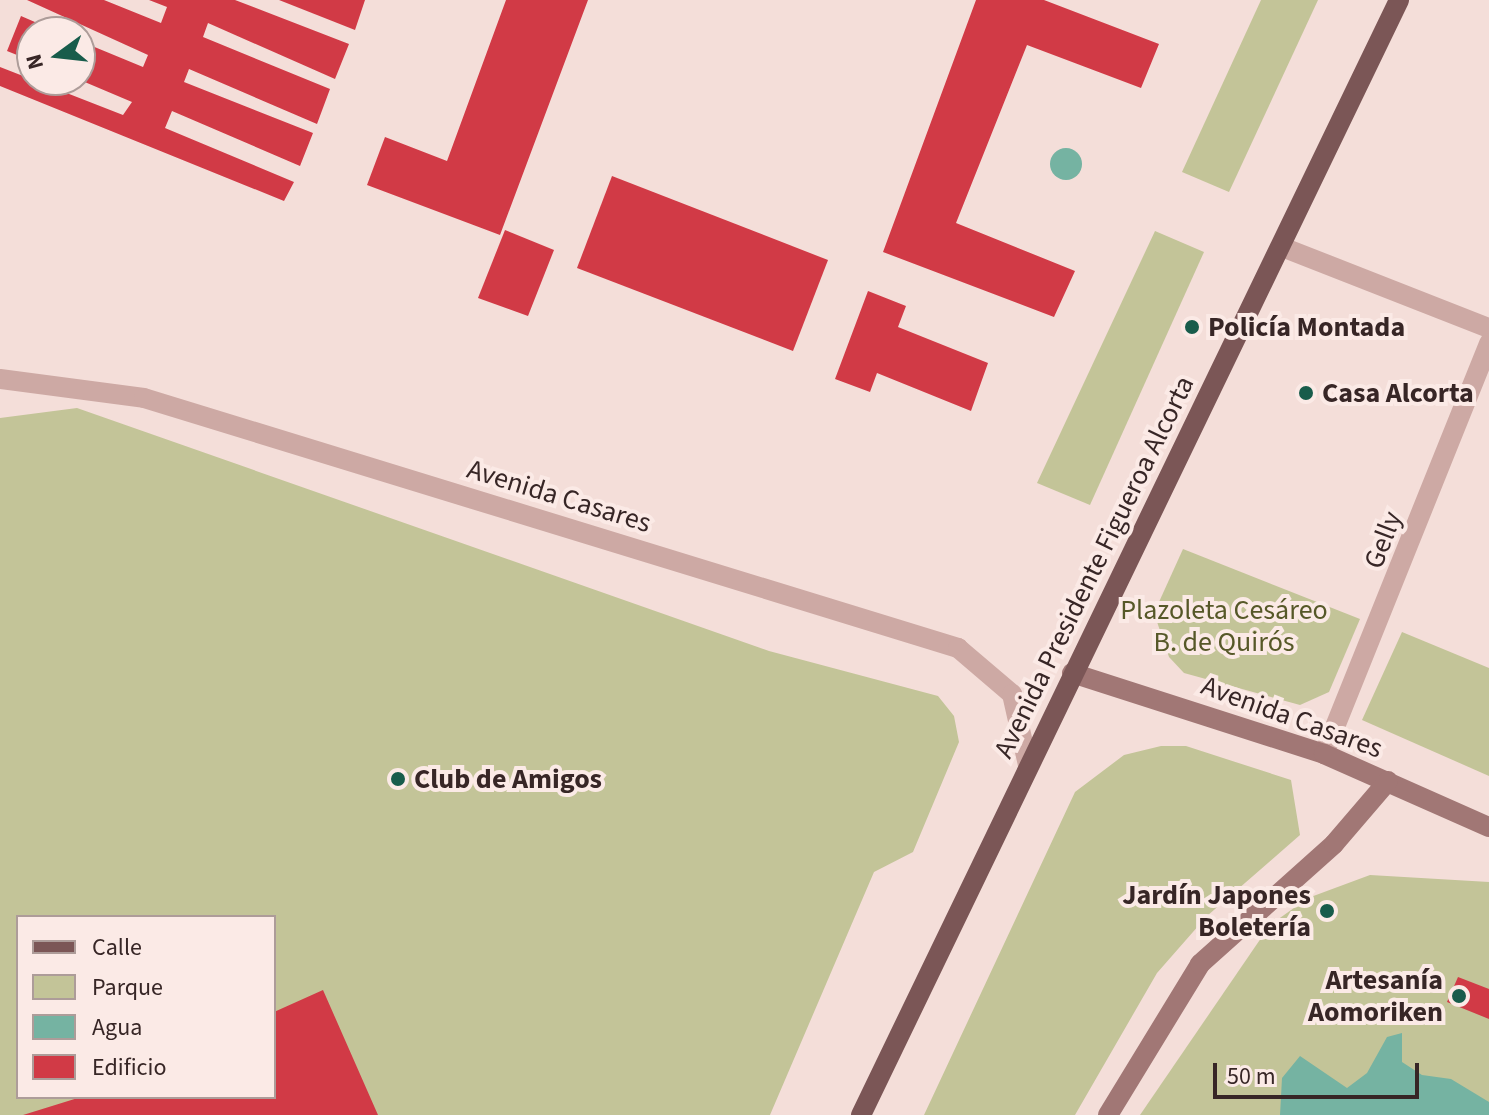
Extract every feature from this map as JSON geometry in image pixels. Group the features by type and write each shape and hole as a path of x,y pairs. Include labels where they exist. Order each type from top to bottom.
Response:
{"main road":[{"name":"Avenida Presidente Figueroa Alcorta","path":"861,1115 1072,673 1282,247 1396,2"},
{"name":"Avenida Casares","path":"1072,673 1324,754 1489,827"},
{"path":"1108,1115 1200,964 1334,844 1388,781"}],"street":[{"path":"1282,247 1489,328"},
{"name":"Gelly","path":"1324,754 1489,343"},
{"name":"Avenida Casares","path":"0,379 144,398 958,648 1012,694 1028,765"}],"green space":[{"path":"1261,0 1318,0 1229,192 1182,172"},
{"path":"1155,231 1204,252 1090,505 1037,483"},
{"name":"Club de Amigos","path":"77,408 769,651 938,696 954,716 959,742 913,852 874,872 770,1115 0,1115 0,418"},
{"name":"Plazoleta Cesáreo B. de Quirós","path":"1183,549 1360,619 1329,692 1300,705 1184,673 1169,657 1154,613"},
{"path":"1402,632 1489,668 1489,776 1362,720"},
{"path":"1161,746 1186,746 1291,780 1300,835 1207,916 1157,973 1075,1115 924,1115 1075,792 1124,755"},
{"path":"1370,875 1489,882 1489,1115 1140,1115 1270,925 1308,898"}],"water":[{"path":"1066,148 1077,153 1082,164 1077,175 1066,180 1055,175 1050,164 1055,153"},
{"path":"1402,1033 1402,1062 1422,1075 1451,1079 1489,1102 1489,1115 1280,1115 1282,1078 1300,1056 1347,1088 1367,1073 1387,1037"}],"building":[{"path":"27,0 104,0 161,23 167,7 149,0 235,0 349,44 335,79 208,23 203,37 330,89 317,124 189,69 184,82 313,133 300,166 172,111 165,128 294,182 284,201 25,96 74,96 123,115 132,102 96,87 96,48 143,67 148,55 96,31 96,16 62,16"},
{"path":"279,0 365,0 355,30"},
{"path":"506,0 588,0 500,235 367,185 385,137 447,161"},
{"path":"976,0 1044,0 1159,44 1141,88 1027,45 956,223 1075,271 1054,317 883,252"},
{"path":"16,28 16,55 7,51"},
{"path":"0,67 16,73 16,92 0,86"},
{"path":"612,176 828,260 793,351 577,268"},
{"path":"505,230 554,250 528,316 478,298"},
{"path":"868,291 906,306 898,327 988,363 971,411 877,373 870,392 835,379"},
{"path":"1458,977 1489,989 1489,1019 1447,1002"},
{"path":"323,990 378,1115 23,1115 75,1099 276,1099 276,1011"}],"place":[{"name":"Policía Montada","path":"1192,327"},
{"name":"Casa Alcorta","path":"1306,393"},
{"name":"Club de Amigos","path":"398,779"},
{"name":"Jardín Japones Boletería","path":"1327,911"},
{"name":"Artesanía Aomoriken","path":"1459,996"}]}
